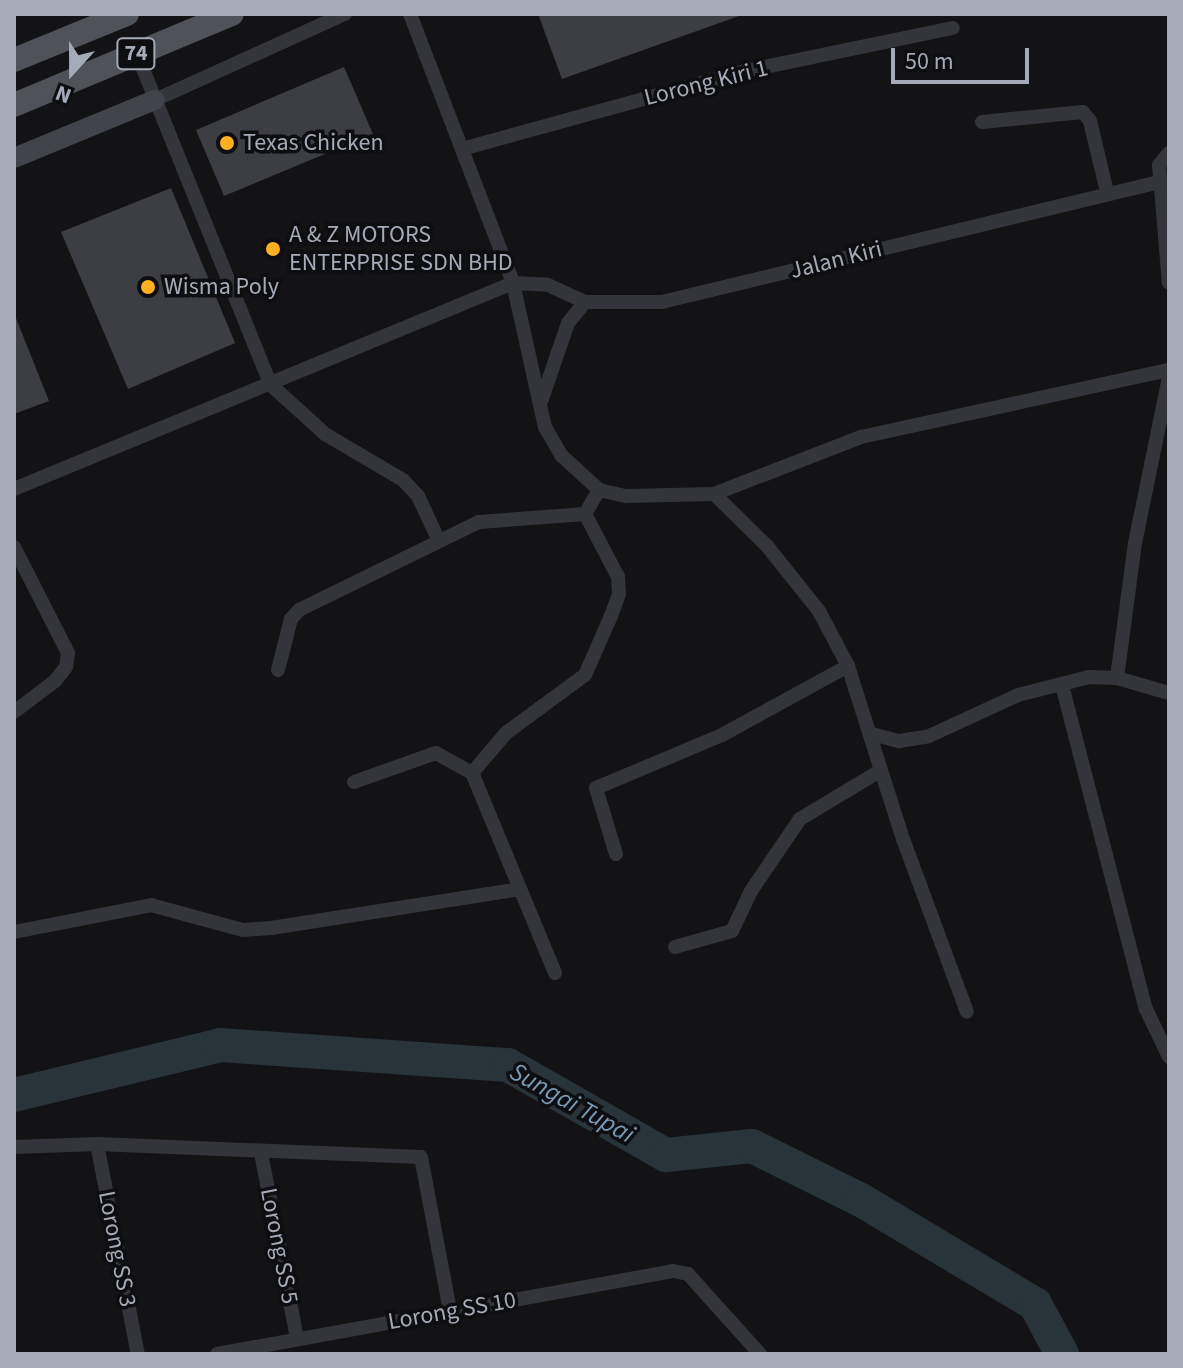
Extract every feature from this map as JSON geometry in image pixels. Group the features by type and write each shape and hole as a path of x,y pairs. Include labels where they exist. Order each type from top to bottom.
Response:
{"main road":[{"name":"74","path":"14,105 232,14"},
{"name":"74","path":"14,60 118,16"}],"street":[{"path":"14,158 155,100 345,14"},
{"path":"410,14 513,283 545,427 561,455 599,490 626,496 714,494 861,437 1169,370"},
{"name":"Lorong Kiri 1","path":"462,149 745,71 953,28"},
{"path":"137,54 271,385 325,434 403,480 418,496 438,539"},
{"path":"982,122 1083,112 1090,121 1107,192"},
{"path":"1169,153 1159,165 1169,283"},
{"name":"Jalan Kiri","path":"513,283 548,285 585,302 686,297 1107,192 1159,182"},
{"path":"14,489 513,283"},
{"path":"541,401 568,323 585,302"},
{"path":"1117,678 1135,543 1169,378"},
{"path":"585,514 599,490"},
{"path":"714,494 767,546 819,611 848,666 872,734 880,771 967,1012"},
{"path":"278,670 291,619 299,610 438,539 479,522 585,514"},
{"path":"472,773 506,733 585,675 611,616 619,594 618,577 585,514"},
{"path":"14,547 68,653 55,681 14,712"},
{"path":"616,854 596,794 601,785 722,735 848,666"},
{"path":"872,734 899,741 929,736 1018,695 1089,677 1117,678 1169,693"},
{"path":"1062,685 1146,1009 1169,1057"},
{"path":"354,782 436,753 472,773 555,973"},
{"path":"675,947 732,931 751,891 800,819 880,771"},
{"path":"14,932 151,905 243,930 271,928 520,889"},
{"path":"14,1147 97,1144 261,1153 414,1155 425,1162 450,1310"},
{"name":"Lorong SS 3","path":"97,1144 138,1354"},
{"name":"Lorong SS 5","path":"261,1153 297,1339"},
{"name":"Lorong SS 10","path":"217,1354 673,1271 688,1274 760,1354"}],"building":[{"path":"538,14 738,14 739,16 562,79"},
{"path":"344,67 373,134 224,196 196,130"},
{"name":"Wisma Poly","path":"171,188 235,343 128,389 61,232"},
{"path":"14,313 49,401 14,414"}],"waterway":[{"name":"Sungai Tupai","path":"14,1095 220,1045 508,1065 666,1155 752,1146 861,1200 1035,1304 1062,1354"}],"place":[{"name":"Texas Chicken","path":"227,143"},
{"name":"A & Z MOTORS ENTERPRISE SDN BHD","path":"273,249"},
{"name":"Wisma Poly","path":"148,287"}]}
